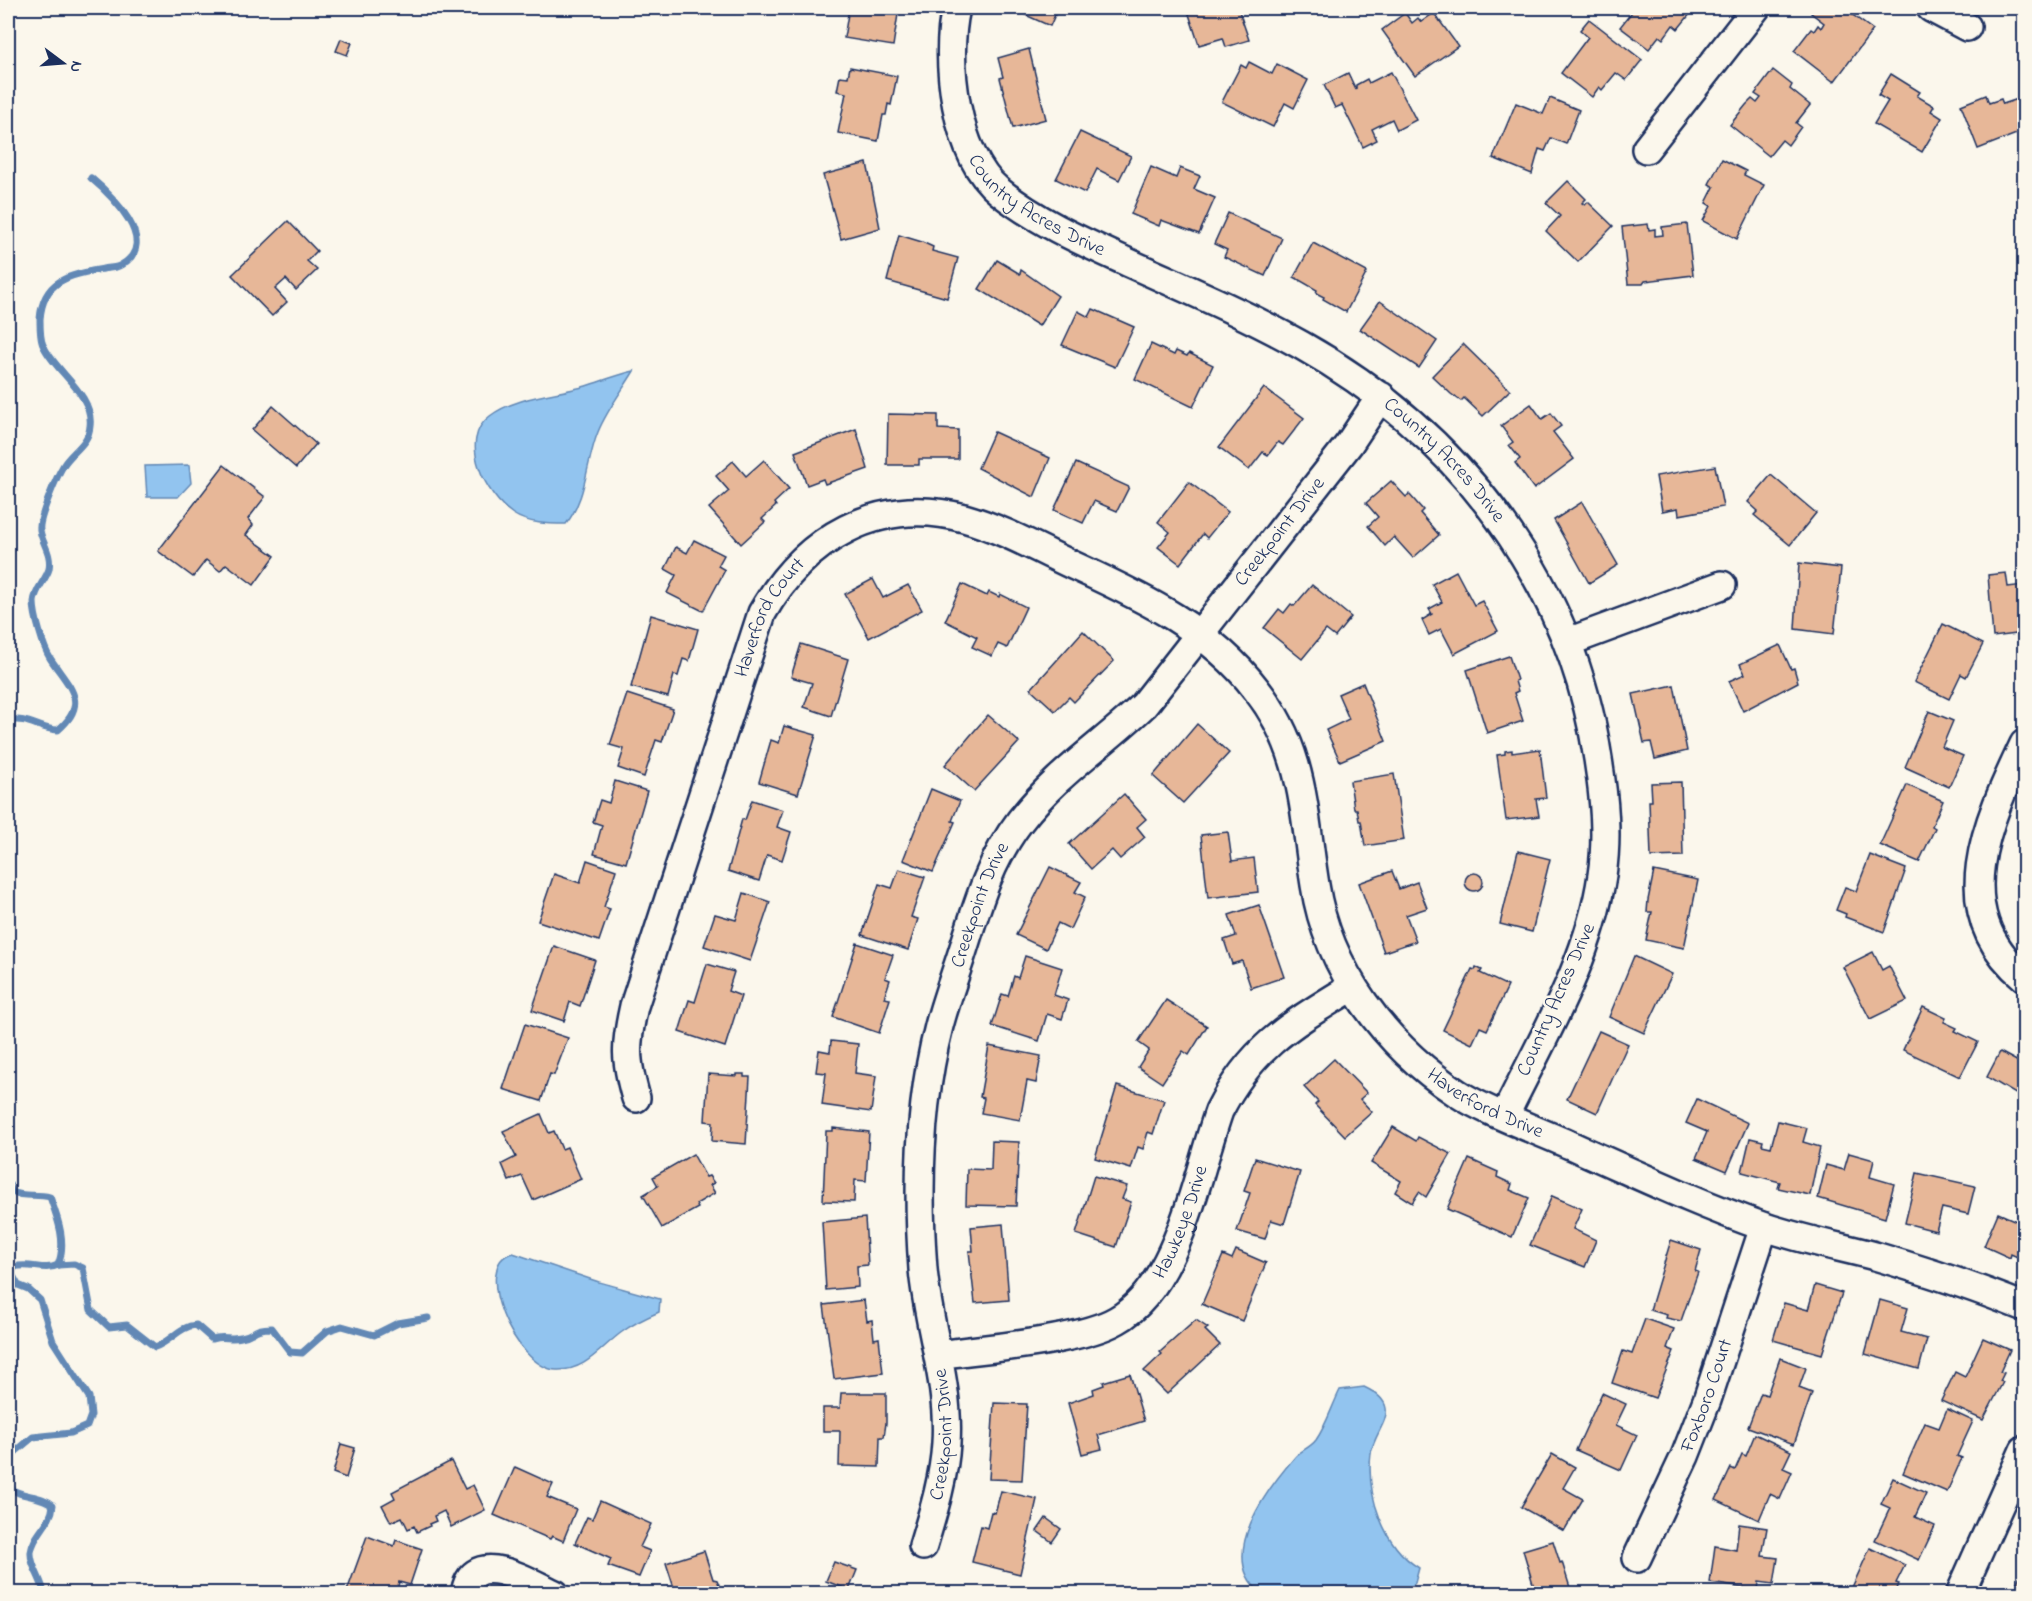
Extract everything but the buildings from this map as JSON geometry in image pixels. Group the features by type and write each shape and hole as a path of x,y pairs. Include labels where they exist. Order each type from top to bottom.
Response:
{"street":[{"name":"Country Acres Drive","path":"956,8 952,61 963,128 971,156 998,190 1051,226 1262,323 1338,367 1381,396 1451,459 1483,497 1528,564 1568,642 1595,737 1606,828 1603,873 1595,914 1581,953 1505,1115"},
{"path":"1646,149 1756,8"},
{"path":"1932,8 1967,27"},
{"name":"Creekpoint Drive","path":"923,1546 946,1443 938,1355 923,1271 920,1178 922,1134 939,1027 986,879 999,851 1039,797 1064,771 1116,731 1144,705 1198,633 1349,444 1381,396"},
{"name":"Haverford Court","path":"636,1098 626,1062 627,1039 634,1006 762,613 776,587 804,557 838,532 864,522 892,515 940,513 990,527 1136,594 1198,633"},
{"path":"1568,642 1722,585"},
{"name":"Haverford Drive","path":"1198,633 1233,663 1257,690 1280,727 1296,763 1305,805 1315,890 1323,918 1352,987 1378,1022 1432,1073 1459,1095 1695,1200 1764,1227 1949,1278 2025,1307"},
{"path":"2025,744 1999,799 1983,841 1980,900 1989,931 2007,963 2025,977"},
{"name":"Hawkeye Drive","path":"938,1355 1077,1333 1118,1320 1136,1305 1164,1270 1219,1111 1229,1090 1252,1059 1281,1031 1352,987"},
{"name":"Foxboro Court","path":"1637,1558 1685,1456 1707,1400 1764,1227"},
{"path":"1960,1593 2025,1450"},
{"path":"465,1593 469,1580 478,1570 493,1568 555,1593"}],"water":[{"path":"634,371 610,408 598,432 578,503 566,524 525,520 503,506 485,481 479,467 476,439 480,426 490,416 512,404 586,386"},
{"path":"189,465 191,483 178,497 147,497 145,466"},
{"path":"513,1253 599,1282 660,1299 659,1312 626,1329 593,1357 576,1367 557,1370 541,1365 526,1352 513,1334 503,1314 497,1293 496,1275 501,1261"},
{"path":"1364,1387 1384,1402 1386,1410 1371,1453 1370,1469 1374,1502 1387,1533 1396,1547 1419,1568 1415,1583 1406,1593 1260,1592 1248,1577 1243,1560 1245,1542 1260,1504 1297,1455 1316,1440 1340,1390"}],"waterway":[{"path":"8,721 22,720 58,730 68,720 75,702 69,686 50,658 45,646 37,623 34,602 36,593 48,573 50,563 40,530 42,517 63,466 83,443 89,432 90,414 80,393 56,365 43,345 40,319 46,295 60,281 91,271 119,266 132,256 136,244 128,219 119,206 91,178"},
{"path":"8,1181 12,1192 21,1195 50,1197 53,1205 62,1239 58,1265 47,1268 14,1267 12,1274 18,1285 28,1289 40,1300 53,1341 89,1397 91,1415 87,1426 71,1433 33,1437 8,1458"},
{"path":"58,1265 74,1264 83,1268 91,1310 109,1327 127,1325 155,1347 185,1328 196,1325 212,1339 237,1338 261,1329 272,1328 290,1352 302,1353 327,1331 342,1326 374,1335 398,1323 428,1318"},
{"path":"8,1487 53,1505 52,1512 35,1540 31,1552 32,1562 44,1594"}]}
